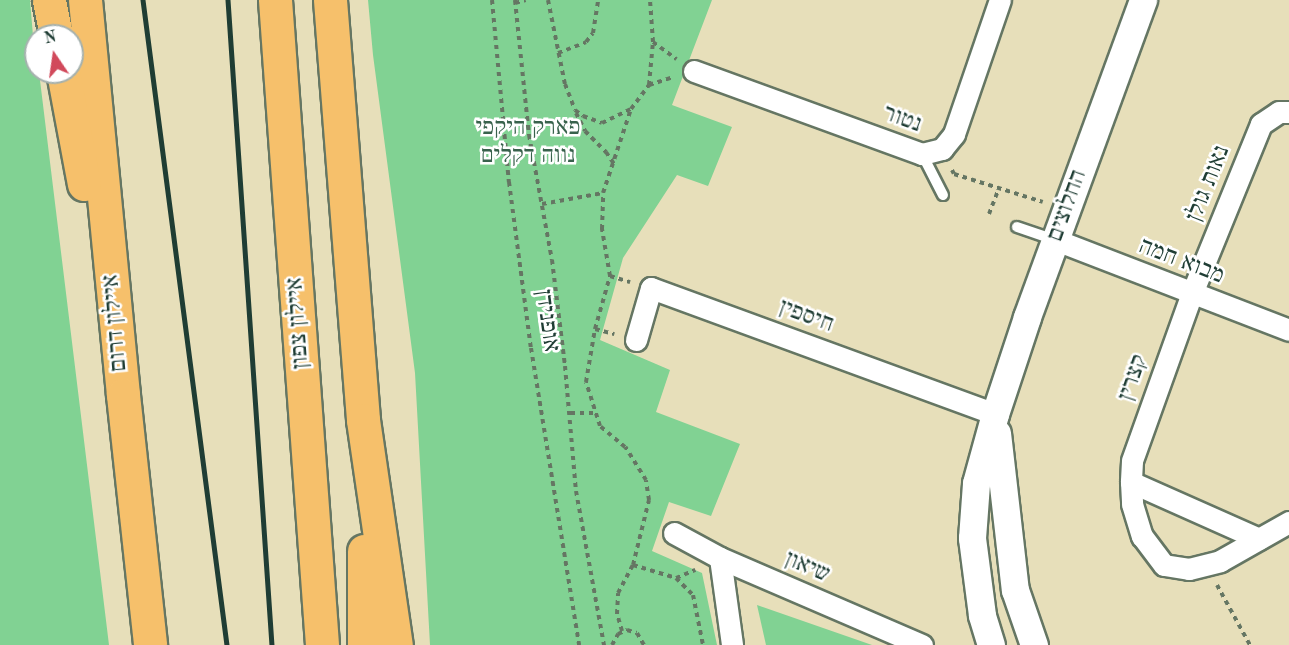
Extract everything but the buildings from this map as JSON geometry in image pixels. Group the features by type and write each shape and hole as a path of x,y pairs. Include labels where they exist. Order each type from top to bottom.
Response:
{"highway":[{"path":"50,0 54,24"},
{"name":"איילון דרום","path":"85,0 150,645"},
{"name":"איילון צפון","path":"275,0 322,645"},
{"path":"330,0 363,420 396,645"},
{"path":"65,84 123,395"},
{"path":"363,420 364,645"}],"street":[{"name":"נטור","path":"694,71 932,152 954,134 1000,0"},
{"name":"החלוצים","path":"991,645 982,615 972,538 972,511 976,483 995,414 1142,0"},
{"name":"נאות גולן","path":"1192,293 1261,124 1279,112 1289,112"},
{"name":"מבוא חמה","path":"1056,240 1289,330"},
{"name":"חיספין","path":"636,340 651,288 995,414"},
{"name":"קצרין","path":"1192,293 1132,461 1132,504 1142,536 1164,565 1189,569 1220,561 1289,522"},
{"name":"החלוצים","path":"995,414 1005,522 1015,590 1034,645"},
{"path":"1131,482 1259,539"},
{"name":"שיאון","path":"674,533 720,558 922,645"},
{"path":"720,558 732,645"}],"lane":[{"path":"932,152 943,195"},
{"path":"1017,227 1056,240"}],"path":[{"name":"אופנידן","path":"492,0 509,182 531,348 579,645"},
{"path":"526,0 515,2 529,135 542,204 571,413 576,491 604,645"},
{"path":"548,0 558,53 574,110 585,131 606,152 614,164"},
{"path":"558,53 586,42 593,33 598,0"},
{"path":"653,42 694,71"},
{"path":"574,110 602,123 631,109"},
{"path":"932,152 954,174 1067,209"},
{"path":"988,214 999,188"},
{"path":"542,204 603,193"},
{"path":"571,413 594,413"},
{"path":"633,565 676,578 693,595 703,645"},
{"path":"1206,565 1250,645"},
{"path":"612,645 618,634 627,630 637,633 644,645"}],"green space":[{"path":"0,0 30,0 32,24 24,24 24,84 40,84 109,645 0,645"},
{"name":"פארק היקפי נווה דקלים","path":"368,0 712,0 672,105 732,127 708,186 677,175 623,258 600,340 670,370 656,412 740,444 711,516 669,502 652,551 702,573 717,645 430,645 415,373 373,55"},
{"path":"757,605 872,645 766,645"}],"railway":[{"path":"143,0 227,645"},
{"path":"228,0 272,645"}]}
